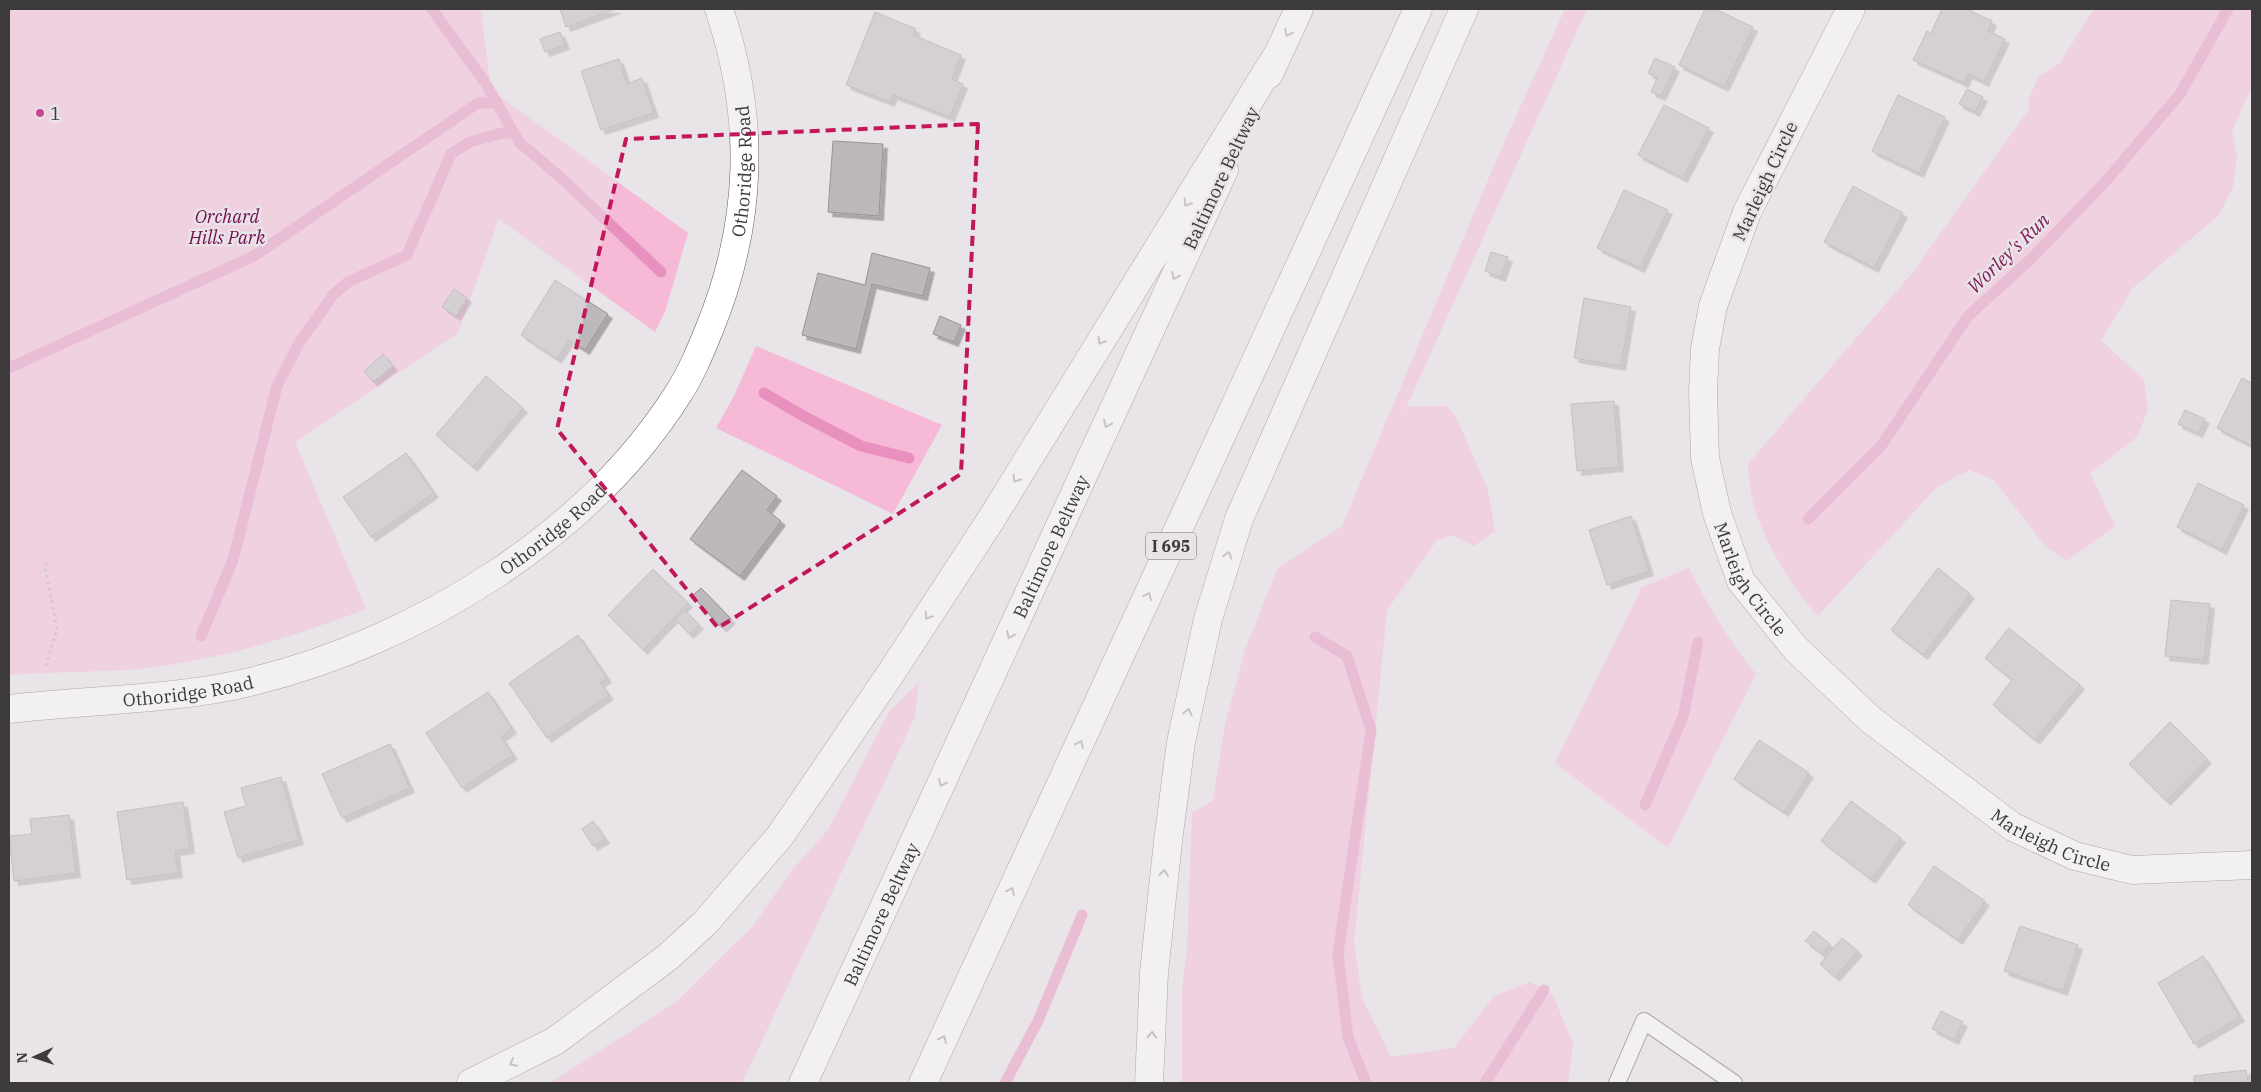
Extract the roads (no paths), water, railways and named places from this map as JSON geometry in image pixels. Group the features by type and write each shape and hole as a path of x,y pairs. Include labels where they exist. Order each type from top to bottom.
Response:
{"main road":[{"name":"Othoridge Road","path":"9,709 47,704 124,700 209,690 255,681 310,664 406,624 454,600 539,541 580,508 617,473 653,431 680,392 701,350 719,305 732,264 743,202 746,146 735,60 719,9"},
{"name":"Baltimore Beltway","path":"803,1083 1299,9"},
{"name":"I 695","path":"923,1083 1418,9"},
{"path":"1149,1083 1154,973 1168,842 1181,742 1208,619 1239,519 1464,9"},
{"name":"Marleigh Circle","path":"1851,9 1747,212 1713,306 1705,349 1703,390 1705,458 1717,513 1741,582 1796,649 1871,720 2013,827 2075,856 2132,870 2252,865"},
{"path":"471,1083 555,1041 668,957 705,923 780,836 891,673 992,518 1276,57"}],"lane":[{"path":"1617,1083 1644,1021 1734,1083"}],"waterway":[{"path":"432,9 486,84 519,142 559,176 661,272"},
{"name":"Worley's Run","path":"1808,519 1881,446 1968,316 2031,259 2106,181 2180,94 2228,9"},
{"path":"9,368 254,256 478,103 497,103"},
{"path":"201,636 233,560 277,386 299,343 333,295 348,282 407,255 451,154 470,142 502,133 514,133"},
{"path":"764,393 861,446 909,458"},
{"path":"1315,637 1347,656 1371,730 1338,954 1348,1037 1366,1083"},
{"name":"Worley's Run","path":"1645,805 1683,717 1698,642"},
{"path":"1005,1083 1038,1021 1082,915"},
{"name":"Worley's Run","path":"1485,1083 1544,990"}],"place":[{"name":"1","path":"40,113"}],"park label":[{"name":"Orchard Hills Park","path":"227,226"}]}
